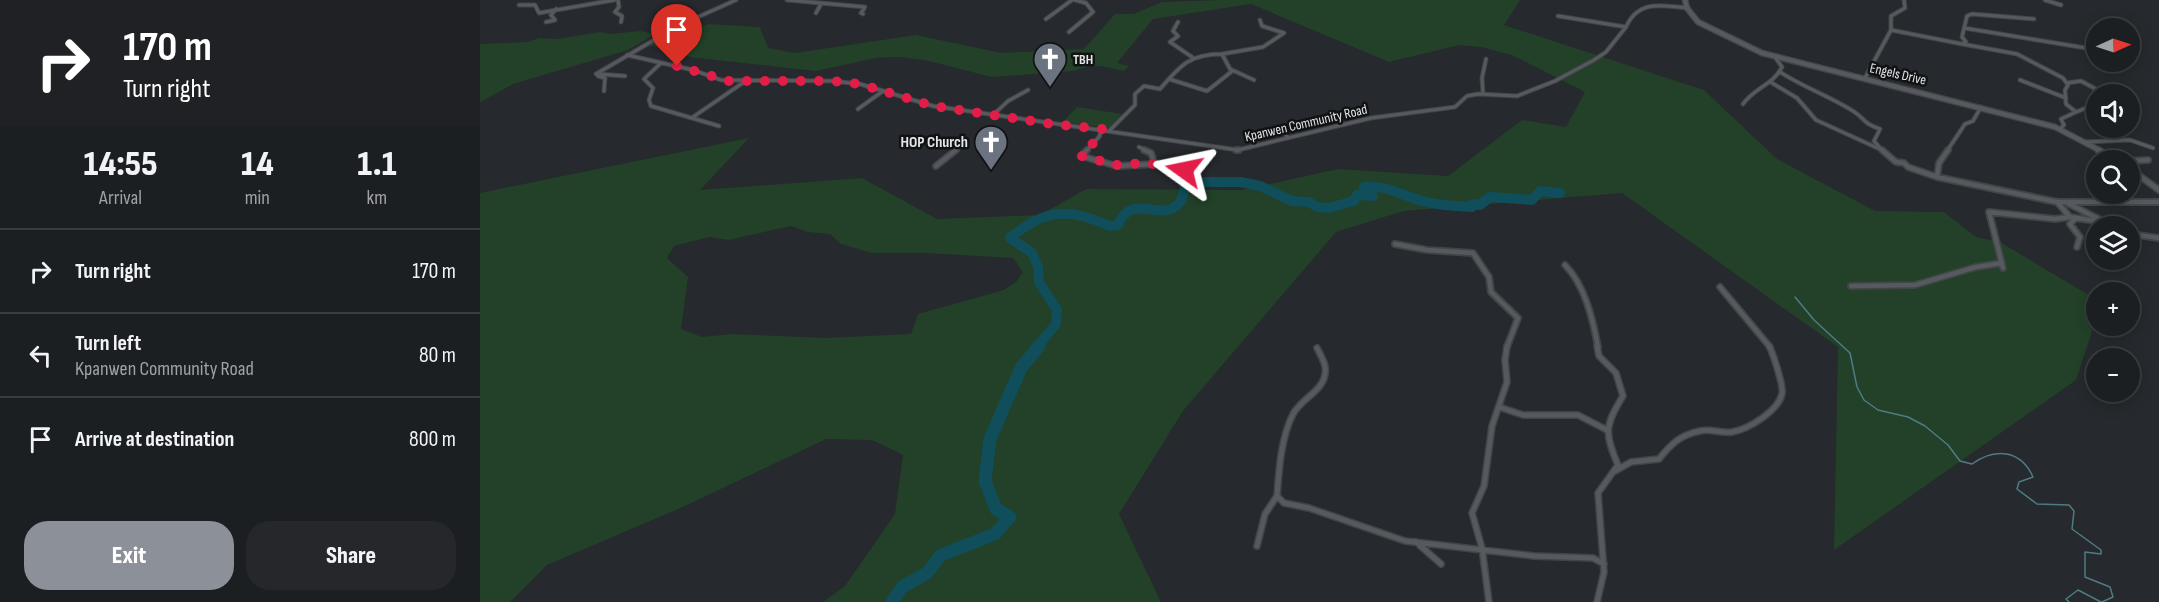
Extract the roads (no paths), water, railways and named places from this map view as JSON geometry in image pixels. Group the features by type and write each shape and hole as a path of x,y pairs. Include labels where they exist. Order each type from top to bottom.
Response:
{"street":[{"path":"519,5 535,5 539,12 613,0 619,7 615,12 622,16 621,22"},
{"path":"596,74 678,26 736,0"},
{"path":"787,0 821,4 843,3 865,8 862,14"},
{"path":"1046,19 1074,0 1086,3 1093,12 1069,32"},
{"path":"1486,59 1482,78 1483,93 1516,96 1555,81 1606,52 1626,27 1633,12 1639,8 1656,5 1687,8 1685,0"},
{"path":"1865,78 1891,30 1891,16 1905,8 1904,0"},
{"path":"2045,0 2061,5"},
{"path":"816,12 821,4"},
{"name":"Engels Drive","path":"1687,8 1698,22 1738,43 1775,57 1981,107 2060,129 2098,150"},
{"path":"546,22 555,20 550,15 556,9"},
{"path":"1962,44 1966,42 1962,37 1967,16 1972,14 2034,19"},
{"path":"1558,16 1626,27"},
{"path":"1109,131 1136,105 1134,95 1144,86 1160,89 1192,57 1206,53 1222,54 1262,48 1276,41 1284,33 1262,26 1260,20"},
{"path":"1178,22 1173,32 1178,36 1170,42 1192,57"},
{"path":"1964,28 2086,48"},
{"path":"1891,30 2017,54 2063,78 2067,83 2068,108 2076,112"},
{"path":"1222,54 1224,64 1231,72 1254,80"},
{"name":"Kpanwen Community Road","path":"627,55 721,80 832,81 860,84 933,106 992,116 1102,129 1227,150 1238,150 1371,117 1455,107 1467,96 1483,93"},
{"path":"1743,104 1749,93 1772,83 1780,72 1782,67 1775,57"},
{"path":"661,63 644,79 653,88 649,100 651,106 719,126"},
{"path":"1169,79 1207,91 1231,72"},
{"path":"1780,72 1798,84 1855,112 1865,124 1880,129 1874,141 1896,162 1904,163 1908,167 1937,177 2072,205 2091,216"},
{"path":"596,74 626,76"},
{"path":"596,74 605,78 604,91"},
{"path":"693,117 747,80"},
{"path":"2020,80 2066,98"},
{"path":"2067,83 2082,81 2087,84"},
{"path":"1772,83 1797,98 1816,120 1854,139 1881,149"},
{"path":"992,116 1008,101 1028,90"},
{"path":"858,109 883,91"},
{"path":"1937,177 1939,163 1965,124 1973,121 1981,107"},
{"path":"2060,129 2064,125 2061,119 2086,108"},
{"path":"1102,129 1099,137 1081,156 1117,165 1155,164 1184,170"},
{"path":"1282,131 1288,138"},
{"path":"2086,142 2130,140 2153,148"},
{"path":"936,166 963,144"},
{"path":"1139,147 1151,153 1155,164"},
{"path":"2140,160 2148,160"},
{"path":"2140,176 2159,190"},
{"path":"2057,202 2159,202"},
{"path":"2057,202 2070,217"},
{"path":"1851,286 1890,287 1934,281 1977,265 2003,266 1989,212 2055,219 2070,217 2086,220"},
{"path":"2076,218 2070,224 2080,237 2077,247"},
{"path":"2140,235 2159,238"},
{"path":"1395,244 1427,250 1473,253 1489,277 1491,292 1518,318 1507,347 1505,360 1508,382 1492,426 1484,486 1472,513 1482,548 1490,602"},
{"path":"1565,265 1571,271 1588,307 1599,356 1616,373 1623,396 1609,418 1605,437 1618,465 1598,493 1604,572 1597,602"},
{"path":"1614,472 1631,462 1659,459 1673,441 1701,430 1732,432 1761,421 1782,397 1783,390 1775,358 1748,318 1720,287"},
{"path":"1257,546 1264,514 1277,496 1289,427 1299,406 1324,378 1325,367 1317,348"},
{"path":"1499,407 1523,415 1578,415 1607,430"},
{"path":"1277,496 1284,503 1309,508 1405,541 1482,548 1534,556 1593,558 1604,564"},
{"path":"1416,542 1441,564"}],"waterway":[{"path":"1037,347 1056,324 1057,310 1039,282 1038,267 1032,253 1010,238 1029,224 1048,216 1080,215 1114,226 1118,225 1124,215 1131,210 1173,208 1180,202 1185,188 1199,182 1240,182 1260,186 1292,201 1309,202 1317,207 1329,208 1354,201 1357,195 1373,196 1365,191 1364,187 1386,189 1432,203 1472,207 1472,204 1480,205 1490,197 1532,200 1540,191 1560,193"},
{"path":"1795,297 1814,320 1850,353 1857,387 1864,400 1878,410 1908,417 1925,426 1948,445 1960,461 1972,464 1990,455 1998,454 2007,454 2022,461 2033,477 2019,482 2017,489 2037,504 2069,505 2074,511 2072,529 2101,550 2101,554 2085,552 2085,577 2110,587 2113,597 2102,602"},
{"path":"892,602 902,587 927,573 941,555 995,534 1010,517 996,509 985,481 990,439 1021,368 1039,346"},
{"path":"2069,602 2066,599 2078,590 2101,602"}],"place":[{"name":"TBH","path":"1050,88"},
{"name":"HOP Church","path":"991,171"}]}
